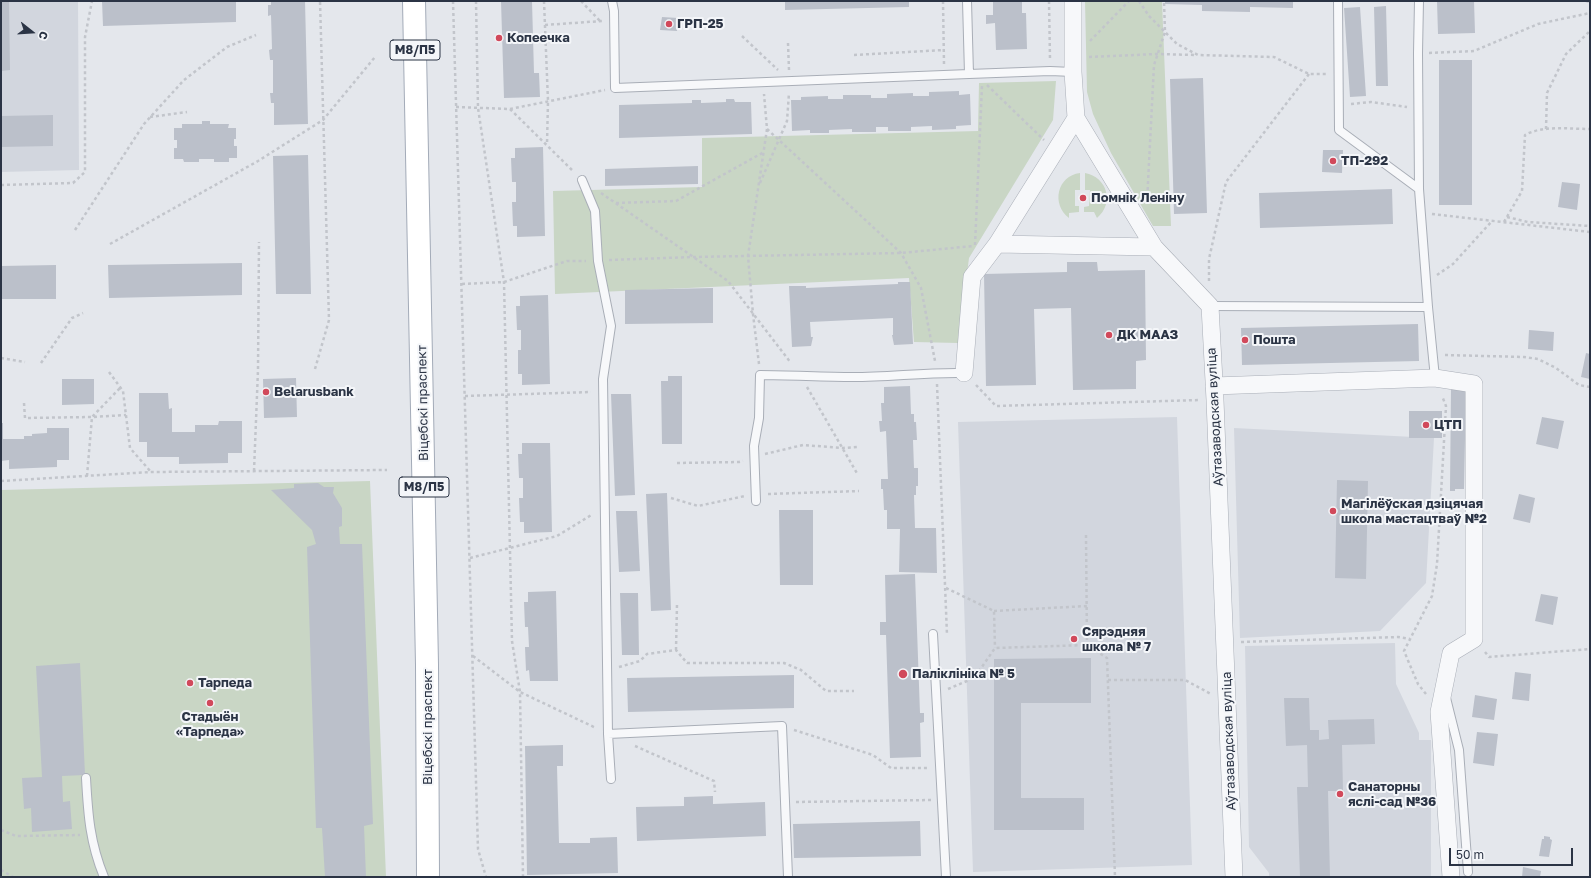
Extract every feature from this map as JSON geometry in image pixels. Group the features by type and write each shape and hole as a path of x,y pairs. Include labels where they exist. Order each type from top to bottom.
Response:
{"main road":[{"name":"Віцебскі праспект","path":"414,1 427,657 428,877"}],"street":[{"path":"1073,1 1073,65 1076,118 1154,247 1210,306"},
{"path":"964,373 972,277 997,244 1076,118"},
{"path":"997,244 1154,247"},
{"name":"Аўтазаводская вуліца","path":"1210,306 1234,877"},
{"path":"1214,393 1435,378 1474,384 1474,639 1450,653 1439,712 1451,877"}],"lane":[{"path":"612,1 614,11 615,88 1050,71 1073,65"},
{"path":"967,1 969,74"},
{"path":"1338,1 1339,130 1419,189"},
{"path":"1419,1 1419,189 1435,378"},
{"path":"582,180 595,211 598,261 611,326 603,379 606,506 608,734 611,779"},
{"path":"1210,306 1428,307"},
{"path":"756,501 754,446 758,418 760,375 800,374 853,377 964,373"},
{"path":"933,634 946,877"},
{"path":"1443,687 1459,750 1468,872"},
{"path":"608,734 782,726 788,877"},
{"path":"86,778 88,818 91,835 95,856 104,877"}],"path":[{"path":"1,185 73,183 85,172 85,37 92,1"},
{"path":"315,369 329,320 320,1"},
{"path":"452,1 466,396 478,849 486,877"},
{"path":"476,1 478,108 504,282 512,641 520,692 523,877"},
{"path":"544,1 548,101 546,144"},
{"path":"581,1 600,21"},
{"path":"943,1 944,75"},
{"path":"1049,1 1050,71"},
{"path":"1073,65 1129,1"},
{"path":"1139,1 1149,16 1177,44 1198,55"},
{"path":"1144,231 1154,65 1165,32 1164,1"},
{"path":"1586,1 1590,2"},
{"path":"1418,53 1474,51 1538,24 1590,13"},
{"path":"545,25 614,20"},
{"path":"1546,129 1547,93 1566,54 1590,31"},
{"path":"75,230 144,124 184,80 227,47 256,35"},
{"path":"742,36 790,81"},
{"path":"758,187 787,121 790,81 788,43"},
{"path":"854,55 944,50"},
{"path":"1073,65 1157,54 1274,57 1309,74 1338,75"},
{"path":"110,244 258,161 323,120 375,57"},
{"path":"1210,306 1209,259 1226,182 1309,74"},
{"path":"975,246 982,81 1056,151"},
{"path":"760,375 748,256 767,129 763,82"},
{"path":"456,107 510,109 615,88"},
{"path":"1339,105 1371,102 1418,109"},
{"path":"510,109 582,180 728,281 800,374 858,475"},
{"path":"150,117 187,112"},
{"path":"767,129 900,253 921,288 937,373 947,643"},
{"path":"1504,222 1522,191 1525,135 1532,131 1546,129 1590,129"},
{"path":"615,203 676,201 764,152"},
{"path":"1421,213 1590,232"},
{"path":"1507,216 1528,222 1590,226"},
{"path":"1426,283 1453,264 1492,221"},
{"path":"254,471 258,370 259,242"},
{"path":"462,284 504,282 566,261 900,253 997,244"},
{"path":"41,364 72,318 82,313"},
{"path":"1432,355 1524,357 1538,360 1556,368 1579,385 1590,387"},
{"path":"1,358 25,362"},
{"path":"109,372 123,391 130,448 151,472"},
{"path":"964,373 996,406 1214,393"},
{"path":"1435,378 1446,406 1437,564 1432,596 1404,651 1418,684 1439,712"},
{"path":"87,476 92,417 120,388"},
{"path":"466,396 604,392"},
{"path":"24,403 24,418 126,415"},
{"path":"1,481 151,472 387,470"},
{"path":"470,558 556,536 606,506"},
{"path":"1086,535 1087,645"},
{"path":"946,588 994,611 1087,606"},
{"path":"677,604 676,650 687,662 784,663 801,670 826,691 854,691"},
{"path":"936,690 948,689 967,681 977,674 995,648 994,611"},
{"path":"1225,643 1398,637 1410,639"},
{"path":"1474,639 1489,657 1590,649"},
{"path":"995,648 1087,645 1107,658 1115,877"},
{"path":"607,670 640,661 647,654 676,650"},
{"path":"473,656 520,692 608,734 714,781 715,792"},
{"path":"1108,680 1185,680 1227,702"},
{"path":"947,682 948,689"},
{"path":"782,726 873,755 891,768 940,768"},
{"path":"786,802 942,800"},
{"path":"1,830 16,836 91,835"},
{"path":"1,870 13,877"}],"shaded area":[{"path":"1,1 78,1 79,170 1,172"},
{"name":"Сярэдняя школа № 7","path":"1177,417 1192,865 973,872 958,422"},
{"name":"Магілёўская дзіцячая школа мастацтваў №2","path":"1234,428 1434,438 1426,583 1380,631 1240,638"},
{"name":"Санаторны яслі-сад №36","path":"1395,643 1396,684 1419,733 1419,740 1431,740 1431,877 1269,877 1269,873 1249,847 1245,646"}],"green space":[{"path":"1085,1 1162,1 1171,226 1153,226 1111,153 1093,114 1087,92"},
{"path":"1056,81 1053,120 969,258 958,343 914,342 909,278 555,294 553,191 702,187 702,138 978,131 979,83"},
{"path":"1080,173 1080,190 1075,190 1075,206 1079,206 1079,212 1069,213 1069,218 1063,212 1060,205 1059,191 1066,179 1072,175"},
{"path":"1085,173 1093,175 1099,180 1106,191 1106,205 1103,212 1097,218 1094,212 1084,212 1084,207 1089,206 1090,190 1085,190"},
{"name":"Тарпеда","path":"370,481 386,877 1,877 1,490"}],"building":[{"path":"1,1 9,1 10,70 1,71"},
{"path":"102,1 236,1 236,22 103,26"},
{"path":"271,1 305,1 308,124 274,125 274,103 271,103 270,93 273,93 273,60 270,60 269,50 272,49 271,15 268,16 268,5 271,5"},
{"path":"501,1 532,1 534,73 539,73 540,97 504,98"},
{"path":"785,1 909,1 909,7 785,10"},
{"path":"993,1 1022,1 1022,13 1026,13 1027,49 996,50 995,23 986,24 986,15 993,15"},
{"path":"1165,1 1293,1 1293,8 1250,7 1250,12 1202,11 1202,5 1165,4"},
{"path":"1437,1 1474,1 1475,33 1438,34"},
{"path":"1386,6 1388,86 1376,86 1374,7"},
{"path":"1360,7 1366,96 1350,97 1344,8"},
{"name":"ГРП-25","path":"662,17 678,18 677,31 660,30"},
{"path":"1439,60 1472,60 1472,205 1439,205"},
{"path":"1203,78 1207,213 1174,214 1170,79"},
{"path":"959,91 959,95 970,94 971,125 956,126 956,129 932,130 932,126 911,127 911,131 888,131 888,127 876,127 876,132 852,132 852,129 829,130 829,133 810,133 810,130 792,131 791,100 801,100 801,97 828,96 828,99 843,99 843,95 871,95 871,98 887,98 887,94 913,93 913,96 929,96 929,92"},
{"path":"726,99 734,99 735,102 751,102 752,134 619,138 619,105 692,103 692,100 701,100 701,103 726,102"},
{"path":"53,115 53,146 1,147 1,116"},
{"path":"202,121 210,121 210,124 229,124 228,128 236,128 236,139 234,139 234,146 237,146 237,158 229,158 229,162 214,162 214,159 199,159 199,162 184,162 183,159 174,159 174,148 177,148 177,140 174,140 174,128 182,128 182,124 202,124"},
{"path":"543,147 545,236 517,237 517,226 513,226 512,202 516,202 516,182 512,182 511,158 515,158 515,148"},
{"name":"ТП-292","path":"1323,150 1343,150 1342,173 1322,172"},
{"path":"308,155 311,294 276,294 273,156"},
{"path":"698,166 698,184 605,186 605,169"},
{"path":"1562,182 1580,184 1577,210 1558,207"},
{"path":"1392,189 1393,224 1260,228 1259,193"},
{"name":"ДК МААЗ","path":"1067,262 1097,262 1098,271 1145,270 1146,360 1136,361 1136,389 1073,390 1071,308 1034,309 1036,385 986,386 984,274 1067,272"},
{"path":"242,263 242,295 109,298 108,265"},
{"path":"56,265 56,299 1,299 1,266"},
{"path":"898,282 910,282 913,344 894,345 892,335 893,318 810,322 811,337 813,337 811,346 792,347 789,286 806,286 806,288 898,284"},
{"path":"713,288 713,323 625,324 625,290"},
{"path":"548,295 550,384 522,385 522,374 518,374 518,350 521,350 521,330 517,330 516,306 520,306 520,296"},
{"path":"1418,324 1419,361 1242,365 1241,328"},
{"path":"1529,330 1554,332 1553,351 1528,349"},
{"path":"1586,353 1590,354 1590,379 1581,377"},
{"path":"668,376 682,376 682,444 662,444 661,381 668,381"},
{"path":"296,378 297,417 264,418 263,379"},
{"path":"62,379 94,379 94,404 62,405"},
{"path":"910,386 911,414 914,414 914,422 916,422 917,440 913,440 914,468 918,468 918,486 916,486 916,495 914,495 915,528 936,528 937,573 899,572 900,529 887,529 887,510 884,510 881,479 888,479 886,431 880,432 879,421 882,421 881,403 884,403 884,387"},
{"path":"1451,388 1466,389 1464,489 1455,489 1455,491 1450,491"},
{"path":"139,393 168,393 169,409 172,408 172,432 195,432 195,425 218,425 219,421 242,421 242,453 228,453 228,463 179,464 179,457 147,457 147,442 139,442"},
{"path":"611,394 631,394 635,495 615,496"},
{"name":"ЦТП","path":"1409,411 1442,411 1442,438 1409,438"},
{"path":"1542,417 1564,421 1558,449 1536,444"},
{"path":"1,423 3,423 3,439 24,439 24,436 47,433 47,428 69,428 69,460 57,460 57,467 9,469 9,460 1,461"},
{"path":"522,443 550,443 552,532 524,533 524,522 520,522 519,498 523,498 523,478 519,478 518,454 522,454"},
{"path":"1337,480 1368,481 1366,579 1335,578"},
{"path":"318,483 324,487 334,487 333,493 342,508 342,526 339,527 340,544 362,544 373,824 364,826 366,877 325,877 322,828 316,828 307,547 316,544 312,530 271,490 294,488 294,484"},
{"path":"667,493 671,610 651,611 646,494"},
{"path":"1519,494 1535,498 1530,523 1513,519"},
{"path":"779,510 813,510 813,585 780,585"},
{"path":"616,511 637,511 640,571 619,572"},
{"name":"Паліклініка № 5","path":"915,574 920,713 924,713 924,722 920,723 921,757 890,758 886,635 880,635 880,622 886,622 885,575"},
{"path":"556,591 558,681 530,681 529,670 526,671 525,647 529,647 528,627 525,627 524,602 528,602 528,592"},
{"path":"620,593 638,593 639,655 622,655"},
{"path":"1541,594 1558,597 1553,625 1535,621"},
{"path":"1091,658 1091,703 1021,703 1021,798 1084,798 1084,830 994,830 994,659"},
{"path":"80,663 85,775 62,776 63,802 70,801 72,829 32,832 31,808 24,809 22,778 42,777 36,666"},
{"path":"1515,672 1531,674 1529,701 1512,699"},
{"path":"794,675 794,708 628,712 627,678"},
{"path":"1475,695 1497,699 1494,720 1472,717"},
{"path":"1284,698 1309,698 1310,730 1319,730 1319,740 1329,739 1328,720 1374,719 1375,744 1342,745 1343,791 1328,791 1330,877 1300,877 1297,787 1308,787 1307,745 1286,746"},
{"path":"1477,732 1498,734 1494,766 1473,763"},
{"path":"563,745 563,766 557,766 559,843 590,843 590,838 617,837 618,873 527,875 525,746"},
{"path":"713,796 713,804 765,802 766,836 637,841 636,807 684,806 684,797"},
{"path":"920,821 921,856 794,858 793,824"},
{"path":"1544,836 1550,837 1552,840 1549,857 1539,856 1542,839 1544,839"},
{"path":"1523,867 1541,871 1540,877 1522,877"}],"place":[{"name":"ГРП-25","path":"669,24"},
{"name":"Копеечка","path":"499,38"},
{"name":"ТП-292","path":"1333,161"},
{"name":"Помнік Леніну","path":"1083,198"},
{"name":"ДК МААЗ","path":"1109,335"},
{"name":"Пошта","path":"1245,340"},
{"name":"Belarusbank","path":"266,392"},
{"name":"ЦТП","path":"1426,425"},
{"name":"Магілёўская дзіцячая школа мастацтваў №2","path":"1333,511"},
{"name":"Сярэдняя школа № 7","path":"1074,639"},
{"name":"Паліклініка № 5","path":"903,674"},
{"name":"Тарпеда","path":"190,683"},
{"name":"Стадыён «Тарпеда»","path":"210,703"},
{"name":"Санаторны яслі-сад №36","path":"1340,794"}]}
